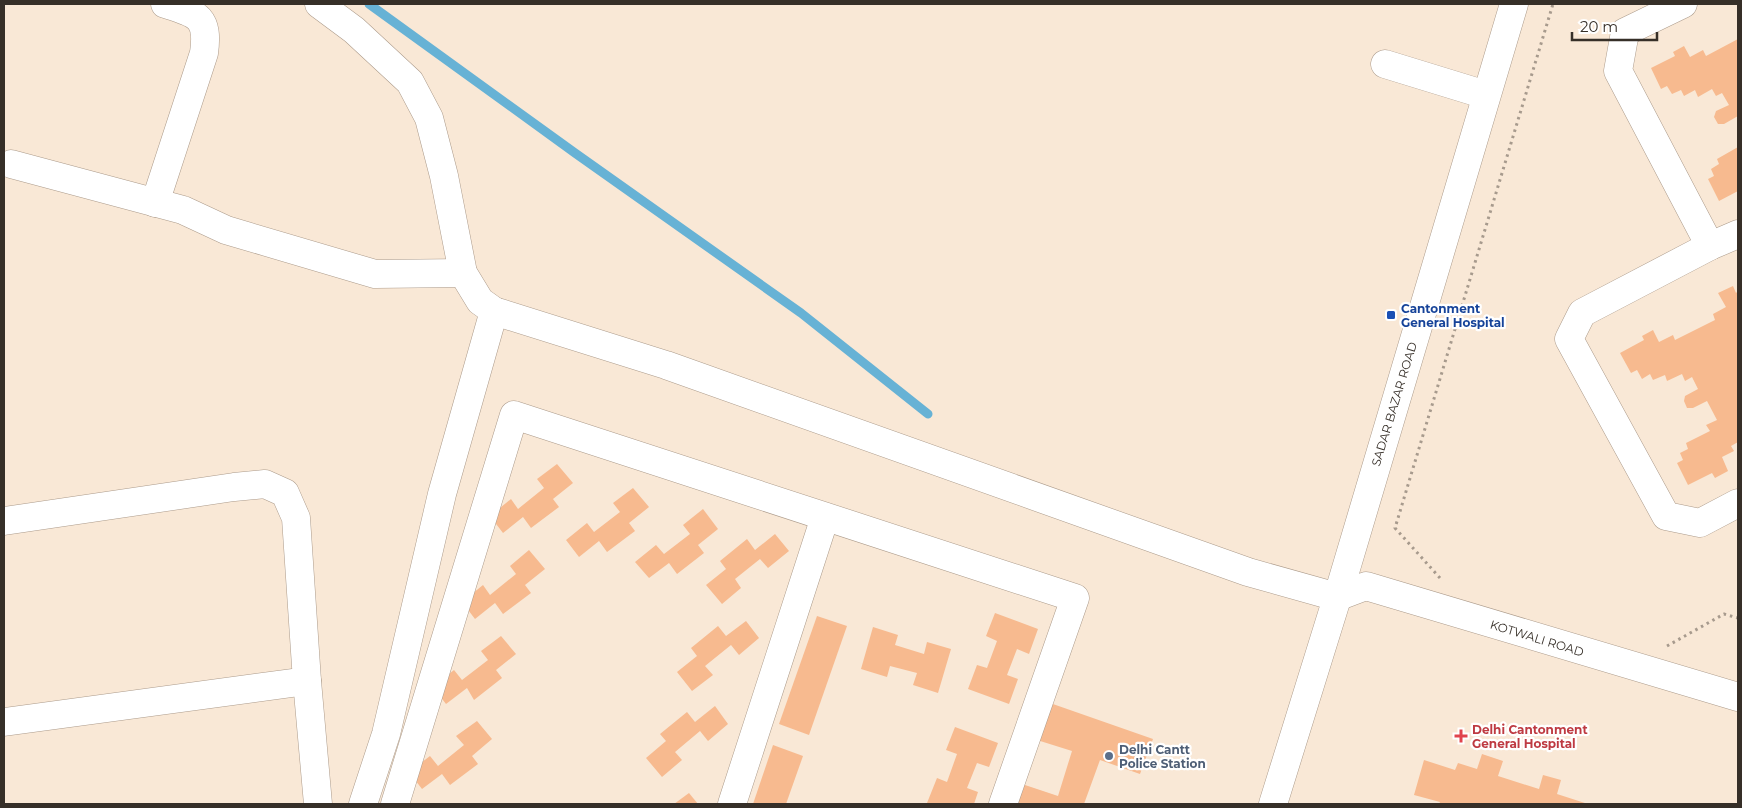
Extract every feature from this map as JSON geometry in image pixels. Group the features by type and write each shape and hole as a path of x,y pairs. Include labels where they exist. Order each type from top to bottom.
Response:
{"street":[{"path":"155,203 204,53 206,34 201,20 185,10 165,4"},
{"path":"319,4 354,30 410,82 428,118 444,176 463,272 480,301 494,311 666,365 1248,572 1337,597"},
{"name":"SADAR BAZAR ROAD","path":"1273,804 1337,597 1514,4"},
{"path":"1683,4 1626,32 1618,71 1710,246"},
{"path":"1385,64 1486,95"},
{"path":"11,164 183,210 226,230 375,274 463,272"},
{"path":"1738,234 1710,246 1582,313 1569,339 1666,516 1700,523 1738,503"},
{"path":"363,804 386,734 442,494 494,311"},
{"path":"395,804 514,415 1075,598 1003,804"},
{"path":"4,520 265,484 285,493 296,518 307,681 318,804"},
{"path":"732,804 825,517"},
{"name":"KOTWALI ROAD","path":"1337,597 1366,586 1738,698"},
{"path":"4,722 307,681"}],"path":[{"path":"1440,578 1395,528 1553,4"},
{"path":"1662,649 1724,614 1738,618"}],"building":[{"path":"1738,39 1738,116 1724,124 1718,124 1714,117 1716,111 1729,105 1722,93 1716,96 1712,89 1698,97 1695,90 1684,96 1681,90 1672,94 1667,86 1661,89 1651,68 1675,56 1673,52 1684,46 1690,57 1703,50 1706,56"},
{"path":"1738,147 1738,191 1719,201 1708,179 1714,176 1711,169 1719,164 1717,159"},
{"path":"1733,286 1736,293 1738,291 1738,442 1731,446 1734,451 1722,457 1728,471 1715,478 1712,473 1688,485 1677,463 1683,460 1680,453 1688,449 1686,443 1710,431 1706,425 1717,420 1707,401 1693,408 1687,408 1684,401 1685,396 1698,389 1692,377 1685,381 1682,374 1667,381 1665,375 1653,380 1650,374 1642,379 1637,370 1631,373 1620,353 1644,340 1642,336 1653,330 1659,342 1673,335 1675,340 1715,320 1713,314 1726,307 1718,293"},
{"path":"557,464 573,483 553,499 559,507 531,528 523,517 503,533 490,516 511,499 518,509 544,488 537,479"},
{"path":"633,488 649,507 629,523 635,531 607,552 599,541 579,557 566,540 587,523 594,532 620,512 613,503"},
{"path":"703,509 718,529 698,545 704,553 677,574 669,563 649,578 635,562 656,545 664,554 690,534 683,525"},
{"path":"775,534 789,551 768,568 760,559 735,579 741,588 722,604 706,585 726,569 720,561 747,539 755,550"},
{"path":"529,550 545,569 525,585 531,593 503,614 495,603 475,619 462,602 483,585 490,595 516,574 510,566"},
{"path":"995,613 1038,629 1029,654 1017,649 1007,675 1018,679 1009,704 968,689 977,665 987,668 997,641 986,636"},
{"path":"817,616 847,626 809,735 779,724"},
{"path":"746,621 759,638 739,655 731,645 705,666 713,675 692,691 677,672 697,656 691,648 718,626 726,636"},
{"path":"873,627 898,635 895,645 924,654 927,642 951,649 938,693 913,685 917,673 890,666 887,677 861,669"},
{"path":"501,636 516,654 496,670 502,678 474,700 467,688 446,704 433,687 454,670 462,680 488,660 481,651"},
{"name":"Delhi Cantt Police Station","path":"1050,703 1153,739 1140,774 1100,760 1084,804 1015,804 1022,784 1058,796 1072,751 1037,740"},
{"path":"715,706 728,724 708,741 700,731 675,752 682,760 662,777 646,758 666,741 660,734 687,712 695,722"},
{"path":"477,721 492,739 472,756 478,764 450,785 442,774 422,789 409,772 430,756 438,766 464,745 456,736"},
{"path":"955,727 998,743 989,767 977,763 967,788 978,792 974,804 927,803 937,778 947,782 957,754 946,750"},
{"path":"773,745 803,756 786,804 753,804"},
{"path":"1482,754 1503,761 1498,776 1539,789 1543,775 1561,780 1557,794 1588,804 1439,804 1440,802 1414,795 1424,760 1455,770 1458,763 1477,769"},
{"path":"689,793 698,804 674,804"}],"waterway":[{"path":"369,4 801,313 928,414"}],"place":[{"name":"Cantonment General Hospital","path":"1391,315"},
{"name":"Delhi Cantonment General Hospital","path":"1461,736"},
{"name":"Delhi Cantt Police Station","path":"1109,756"}]}
